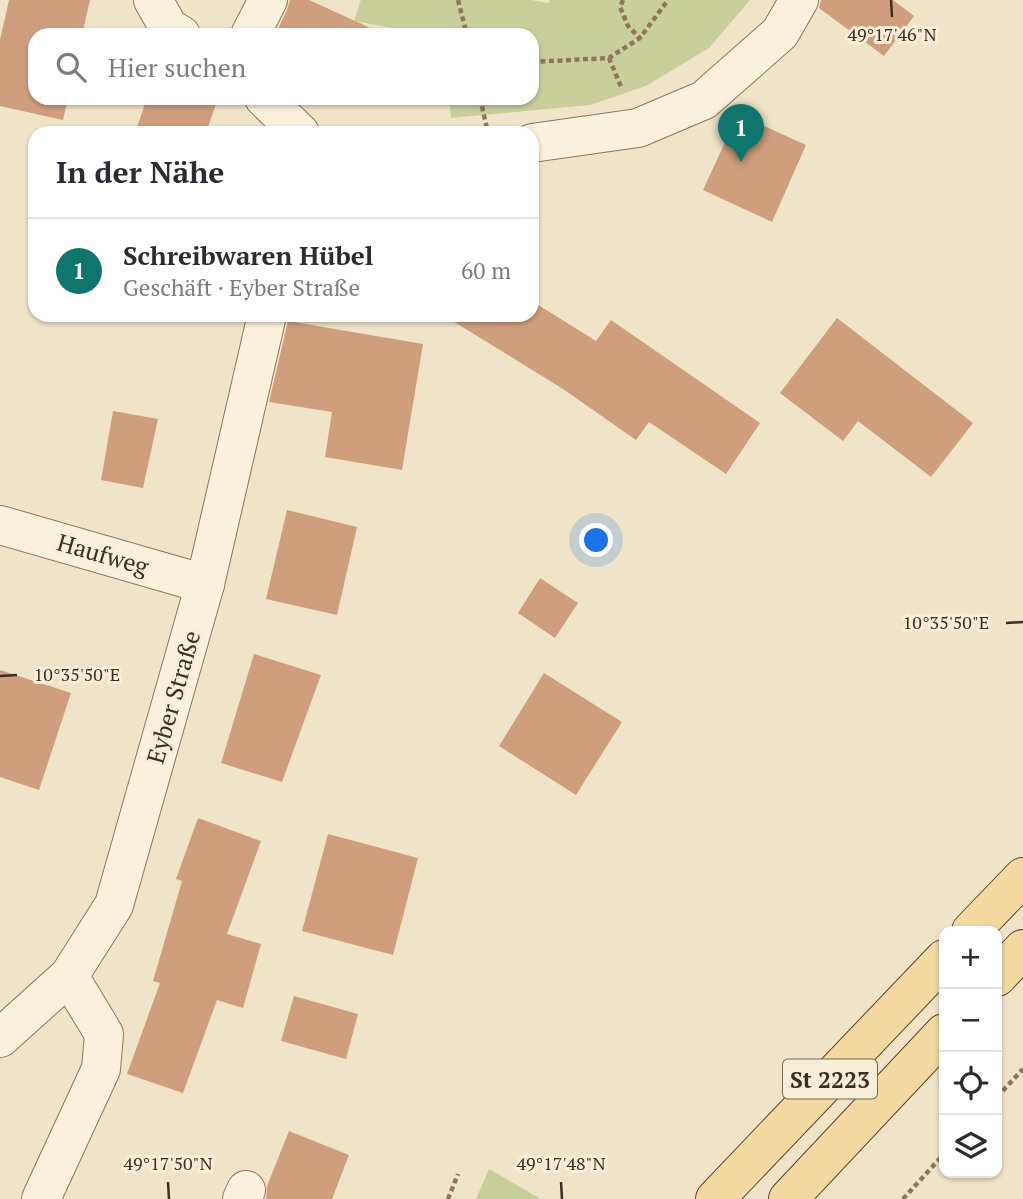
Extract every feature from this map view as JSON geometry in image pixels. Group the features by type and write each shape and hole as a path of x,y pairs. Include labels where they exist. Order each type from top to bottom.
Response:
{"main road":[{"path":"976,926 1023,877"},
{"path":"1002,972 1023,949"},
{"name":"St 2223","path":"715,1199 939,964"},
{"name":"St 2223","path":"788,1199 939,1038"}],"street":[{"path":"254,28 268,0"},
{"path":"539,142 638,128 704,100 780,33 799,0"},
{"path":"271,105 293,126"},
{"name":"Eyber Straße","path":"0,1038 69,975 114,905 205,584 265,322"},
{"name":"Haufweg","path":"0,525 205,584"},
{"path":"41,1199 101,1069 103,1034 69,975"}],"path":[{"path":"458,0 465,28"},
{"path":"622,0 620,7 628,26 640,38"},
{"path":"539,62 609,58 640,38 668,0"},
{"path":"482,105 487,126"},
{"path":"1002,1092 1023,1069"},
{"path":"903,1199 939,1159"},
{"path":"448,1199 458,1174"}],"green space":[{"path":"361,0 532,0 548,3 550,0 750,0 709,48 646,86 590,105 451,118 450,105 539,105 539,28 394,28 354,21"},
{"path":"489,1169 541,1199 476,1199"}],"building":[{"path":"9,0 90,0 84,28 28,28 28,105 66,105 63,120 0,106 0,40"},
{"path":"290,0 309,0 371,28 278,28"},
{"path":"821,0 893,0 914,16 884,56 819,8"},
{"path":"145,105 216,105 208,126 137,126"},
{"path":"738,114 806,145 772,222 703,190"},
{"path":"539,305 596,341 611,320 760,423 726,474 649,422 636,440 563,389 454,322 539,322"},
{"path":"837,318 973,423 931,477 858,421 843,441 780,393"},
{"path":"288,322 423,344 402,470 325,457 332,412 269,402"},
{"path":"113,411 158,419 143,488 101,480"},
{"path":"287,510 357,527 337,615 266,599"},
{"path":"540,578 578,603 555,638 518,613"},
{"path":"254,654 321,675 282,782 221,763"},
{"path":"0,670 71,693 39,790 0,777"},
{"path":"544,673 622,722 576,795 499,746"},
{"path":"198,818 261,841 227,934 261,944 243,1008 217,1000 183,1093 127,1074 160,983 153,981 182,881 176,879"},
{"path":"328,834 418,858 393,955 302,931"},
{"path":"294,996 358,1014 346,1059 281,1041"},
{"path":"289,1131 349,1155 332,1199 266,1199 267,1186"}],"place":[{"name":"Schreibwaren Hübel","path":"741,162"}]}
